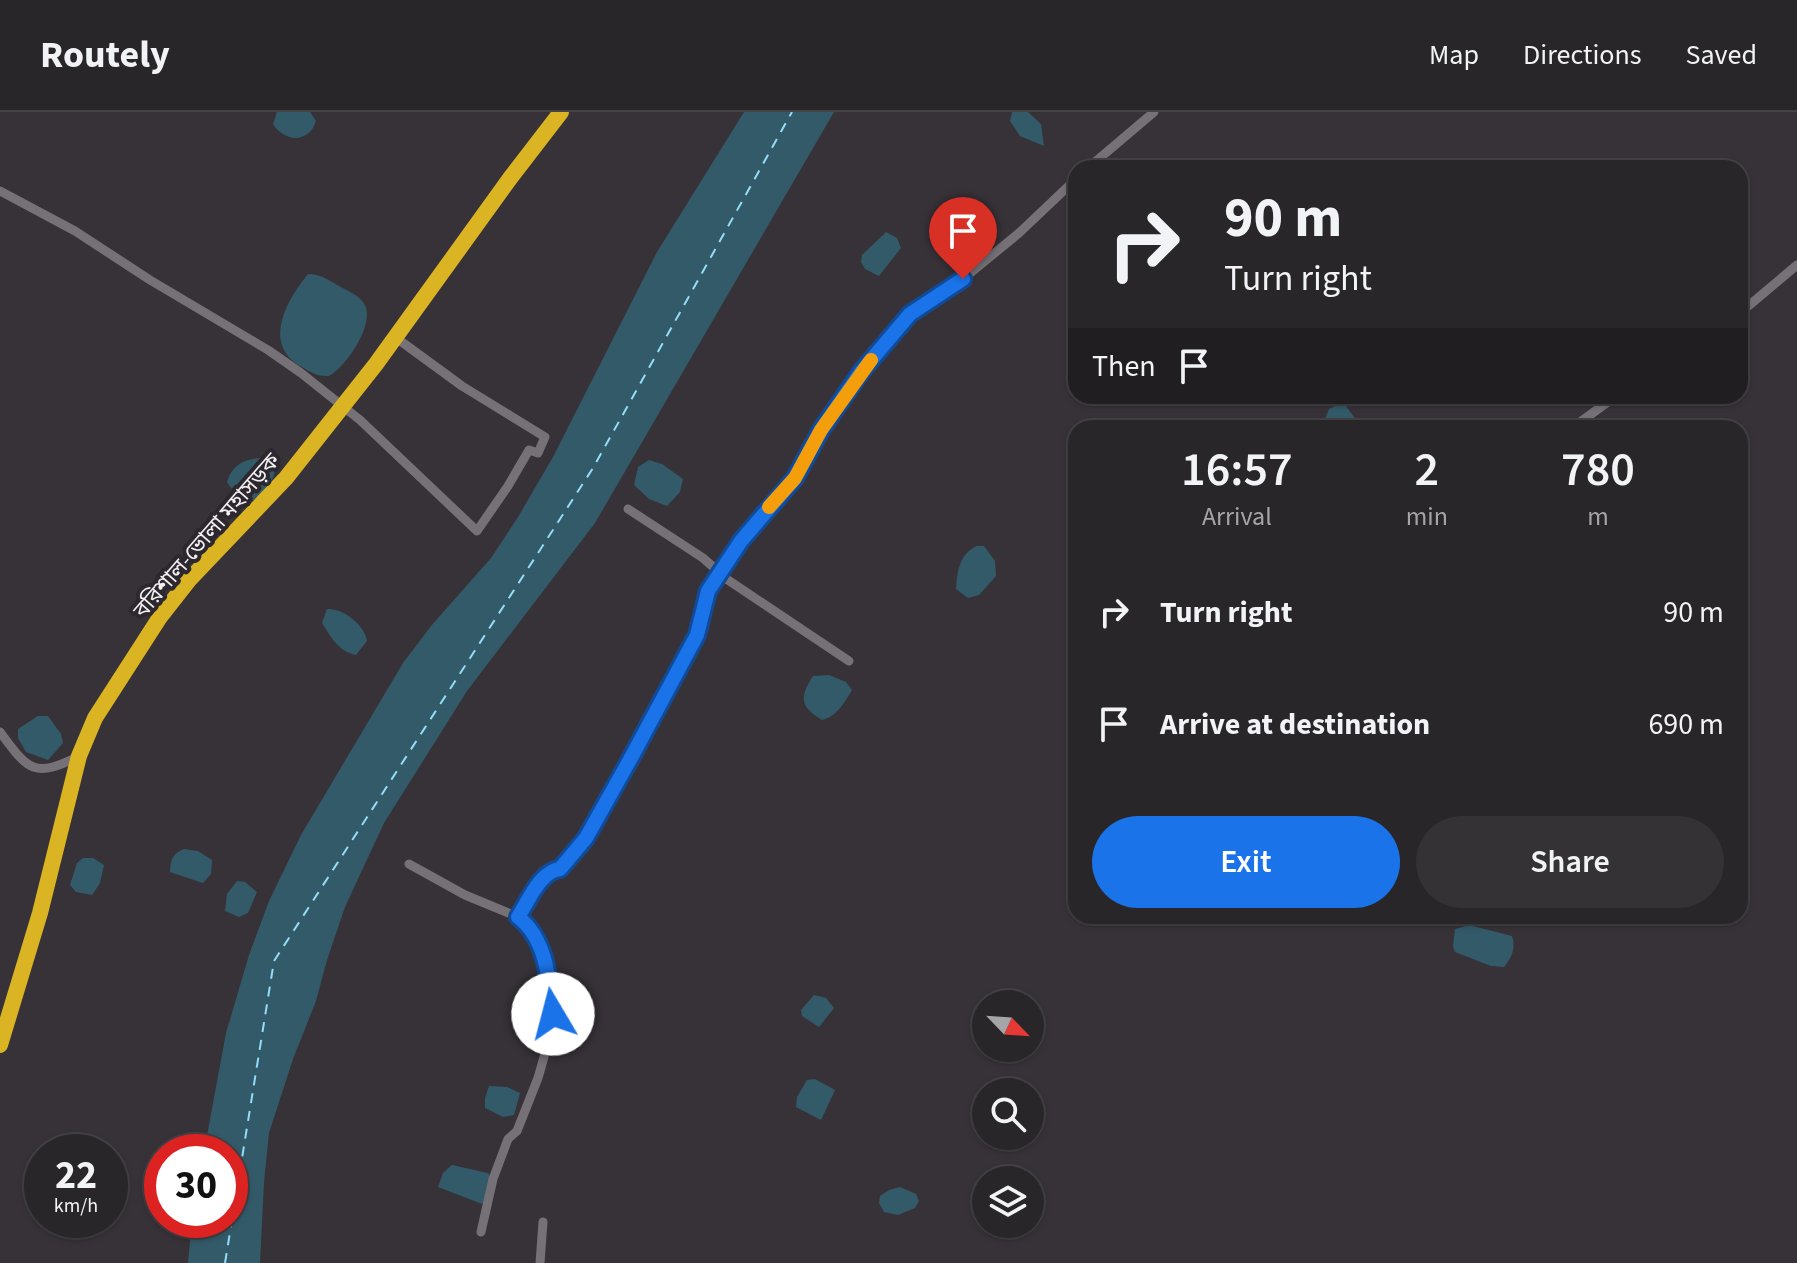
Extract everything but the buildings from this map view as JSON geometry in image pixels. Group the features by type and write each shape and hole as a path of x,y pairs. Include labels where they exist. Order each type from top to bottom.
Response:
{"highway":[{"name":"বরিশাল-ভোলা মহাসড়ক","path":"0,1045 40,913 79,756 95,718 160,617 189,580 286,478 395,337 561,112"}],"street":[{"path":"1097,160 1154,112"},
{"path":"518,917 544,876 565,864 592,828 697,635 708,591 751,526 795,478 821,430 861,372 910,314 963,279 1019,233 1068,187"},
{"path":"0,191 75,231 268,350 343,406 476,531 529,450 538,453 545,437 462,386 395,337"},
{"path":"1748,306 1797,265"},
{"path":"1583,420 1605,404"},
{"path":"628,509 849,661"},
{"path":"0,732 17,756 43,771 79,756"},
{"path":"409,864 465,895 518,917 536,938 543,957 553,1014 550,1036 538,1078 517,1131 508,1139 493,1179 481,1232"},
{"path":"540,1263 543,1222"}],"water":[{"path":"277,112 310,112 316,121 308,134 290,137 273,124"},
{"path":"744,112 834,112 595,523 467,691 384,823 345,907 316,1001 269,1133 260,1263 188,1263 190,1238 248,1238 248,1134 207,1134 226,1033 269,901 301,835 403,663 491,558 518,517 553,457 657,252"},
{"path":"1012,112 1028,112 1041,124 1044,146 1020,136 1010,121"},
{"path":"886,232 897,238 901,248 879,276 865,269 861,262 862,255"},
{"path":"308,274 323,277 355,294 367,310 358,343 344,363 329,376 317,375 300,366 282,346 280,334 286,308"},
{"path":"1344,404 1356,420 1325,420 1329,409"},
{"path":"261,458 275,467 275,472 265,490 250,500 235,492 227,482 240,464"},
{"path":"649,460 662,464 683,479 680,492 667,506 649,499 634,485 638,467"},
{"path":"977,546 984,546 995,561 996,576 979,595 968,598 956,589 957,576 966,554"},
{"path":"327,609 346,614 362,629 367,641 356,655 340,647 322,623"},
{"path":"829,675 846,682 852,690 836,712 822,720 809,711 804,696 813,676"},
{"path":"38,716 48,716 61,734 63,743 48,760 26,752 18,738 18,729"},
{"path":"184,849 198,851 212,860 211,874 203,883 170,872 173,858"},
{"path":"83,858 93,858 104,865 100,883 92,895 76,892 70,885 77,863"},
{"path":"237,881 245,882 257,892 248,913 239,917 225,911 227,894"},
{"path":"1469,925 1512,936 1512,952 1504,967 1491,966 1455,952 1455,929"},
{"path":"528,991 544,994 546,998 538,1028 529,1032 514,1027 518,1002"},
{"path":"814,995 826,998 834,1008 819,1027 802,1016 801,1010"},
{"path":"815,1079 835,1090 821,1120 796,1107 797,1097 807,1080"},
{"path":"489,1086 507,1087 520,1093 514,1115 503,1117 485,1108"},
{"path":"452,1165 488,1173 492,1179 487,1200 482,1204 438,1187 443,1173"},
{"path":"900,1187 916,1194 919,1201 915,1208 898,1215 884,1212 879,1203 880,1196"}],"ferry route":[{"path":"225,1263 274,961 593,468 792,112"}],"slow traffic":[{"path":"769,507 795,478 821,430 871,360"}],"route":[{"path":"553,1014 547,968 536,938 518,917 544,876 551,870 560,869 576,852 598,818 697,635 708,591 751,526 783,494 821,430 861,372 910,314 963,279"}]}
